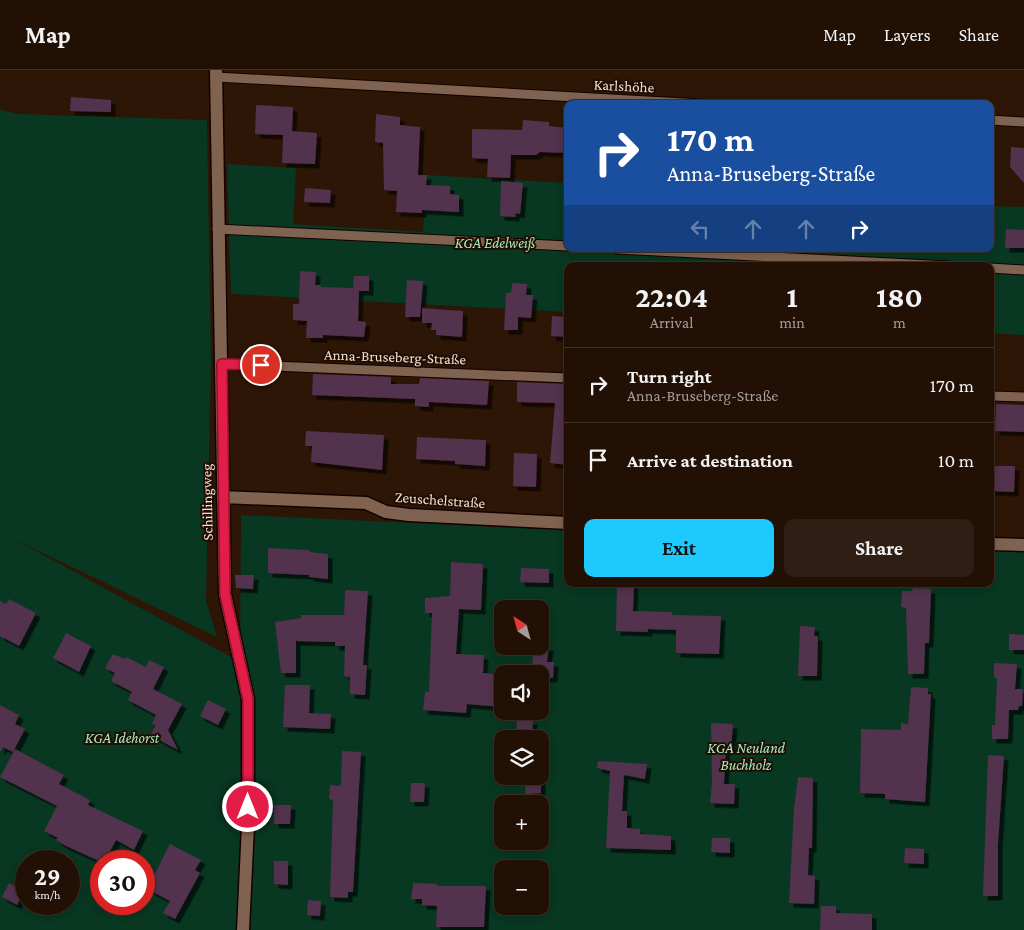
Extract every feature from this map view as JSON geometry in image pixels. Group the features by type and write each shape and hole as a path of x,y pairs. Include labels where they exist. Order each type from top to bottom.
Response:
{"street":[{"name":"Schillingweg","path":"216,74 225,594 248,699 248,825 243,930"},
{"name":"Zeuschelstraße","path":"223,497 366,502 386,512 409,515 564,523"},
{"path":"994,544 1024,546"}],"lane":[{"name":"Karlshöhe","path":"216,74 636,100"},
{"path":"994,120 1024,122"},
{"path":"218,229 564,246"},
{"path":"676,252 871,262"},
{"path":"994,268 1024,270"},
{"name":"Anna-Bruseberg-Straße","path":"222,364 564,378"},
{"path":"994,396 1024,397"}],"green space":[{"name":"KGA Neuland Buchholz","path":"0,110 20,114 207,120 211,360 206,601 217,637 14,539 240,662 241,515 564,530 564,587 994,587 994,548 1024,550 1024,930 0,930"},
{"name":"KGA Edelweiß","path":"227,164 296,168 293,224 423,232 427,175 564,183 564,252 994,252 994,206 1024,207 1024,335 994,333 994,262 564,262 564,312 231,294"}],"building":[{"path":"71,97 111,100 111,112 70,111"},
{"path":"256,105 293,107 292,131 317,133 315,164 282,163 283,135 255,134"},
{"path":"376,114 400,117 400,125 420,127 418,175 427,175 426,185 450,186 450,194 459,195 459,212 422,210 422,213 396,212 397,191 384,190 383,143 375,142"},
{"path":"523,120 549,122 549,126 564,128 564,153 540,152 536,155 511,155 510,178 487,177 488,159 472,158 472,129 522,130"},
{"path":"1011,147 1024,148 1024,183 1010,167"},
{"path":"501,181 523,183 520,214 516,213 515,217 500,216"},
{"path":"305,188 331,190 330,203 304,202"},
{"path":"1006,229 1024,230 1024,248 1005,248"},
{"path":"300,271 316,272 315,285 321,285 321,287 353,288 354,276 369,276 369,291 359,291 358,321 366,322 364,337 323,335 323,338 306,338 307,321 293,320 293,304 299,304"},
{"path":"407,280 423,281 420,317 405,317"},
{"path":"512,283 527,284 526,295 533,295 531,318 518,317 518,330 504,330 506,293 511,293"},
{"path":"422,308 463,311 462,337 436,335 436,330 431,330 432,323 422,323"},
{"path":"552,316 564,317 564,337 551,336"},
{"path":"313,374 391,377 391,384 419,384 420,378 489,381 487,405 429,402 429,407 415,406 415,399 312,395"},
{"path":"517,382 564,384 564,465 550,463 555,403 517,402"},
{"path":"996,404 1024,405 1024,432 995,431"},
{"path":"306,431 384,435 382,470 311,462 312,446 305,446"},
{"path":"417,437 486,440 485,466 455,464 455,461 416,459"},
{"path":"514,453 537,454 536,487 513,486"},
{"path":"994,466 1015,466 1014,492 994,491"},
{"path":"268,548 309,550 309,552 328,554 328,579 309,577 309,575 268,573"},
{"path":"451,562 483,564 481,610 459,609 456,654 484,655 483,673 494,674 494,706 467,704 466,713 423,710 425,692 429,692 432,613 425,613 425,598 450,596"},
{"path":"521,568 549,569 549,583 520,582"},
{"path":"235,575 254,575 253,589 236,588"},
{"path":"617,587 634,587 633,611 672,612 672,615 721,616 719,654 676,653 676,630 648,629 648,632 616,631"},
{"path":"913,588 931,589 929,643 925,643 924,674 908,674 906,608 901,607 902,591 912,591"},
{"path":"345,590 368,591 363,665 367,665 365,695 350,694 350,677 344,676 345,646 335,646 335,642 296,641 296,673 281,673 275,622 301,618 301,615 344,615"},
{"path":"9,599 36,613 19,646 0,636 0,601 6,604"},
{"path":"800,626 815,627 814,636 818,636 817,676 798,676"},
{"path":"66,633 91,646 79,672 53,658"},
{"path":"1009,634 1024,635 1024,650 1009,650"},
{"path":"113,654 125,659 126,657 146,667 149,660 164,667 153,689 182,704 168,730 178,750 150,735 156,725 152,724 156,715 128,700 132,692 111,681 115,673 105,668"},
{"path":"533,655 548,655 547,662 554,662 553,678 549,678 549,665 532,665"},
{"path":"994,663 1017,664 1015,689 1023,689 1022,706 1019,706 1018,710 1009,710 1008,739 992,739 992,725 995,725 997,678 994,678"},
{"path":"285,685 310,685 309,713 331,714 330,729 283,727"},
{"path":"911,687 928,688 928,694 931,694 925,802 885,799 885,794 860,793 861,729 901,730 901,723 908,724"},
{"path":"208,700 226,709 218,725 200,716"},
{"path":"0,705 19,715 15,724 25,729 13,752 3,747 0,752"},
{"path":"517,720 533,720 532,730 516,730"},
{"path":"711,723 733,724 731,748 726,748 724,784 735,784 734,804 710,803 712,783"},
{"path":"15,749 64,775 59,784 90,800 88,805 143,831 134,850 116,840 111,850 90,850 90,857 80,852 80,850 75,850 64,845 56,840 58,838 44,831 57,806 0,777"},
{"path":"342,751 361,752 353,892 348,892 348,898 330,897 333,800 329,799 330,785 339,786 341,784"},
{"path":"988,755 1004,756 998,844 998,896 983,896"},
{"path":"598,761 647,764 645,779 624,775 622,811 627,811 627,828 640,829 640,834 671,836 671,850 606,848 610,771 597,768"},
{"path":"798,777 813,778 812,848 809,848 808,875 815,876 814,904 789,903 794,808"},
{"path":"411,783 425,783 424,802 410,802"},
{"path":"526,785 541,785 541,793 525,794"},
{"path":"274,805 291,805 290,824 274,824"},
{"path":"712,838 730,838 730,853 711,852"},
{"path":"170,844 201,860 195,870 200,873 175,919 163,913 170,901 155,893 155,873"},
{"path":"905,848 924,849 924,864 904,863"},
{"path":"274,861 288,861 288,885 274,884"},
{"path":"9,883 15,886 15,904 2,897"},
{"path":"413,883 437,884 437,886 486,886 484,927 436,927 437,906 422,905 422,899 411,899"},
{"path":"308,900 321,901 320,916 307,915"},
{"path":"821,906 836,906 836,913 872,914 872,930 820,930"}],"route":[{"path":"248,807 248,699 225,594 222,364 261,365"}],"park label":[{"name":"KGA Idehorst","path":"122,738"}]}
